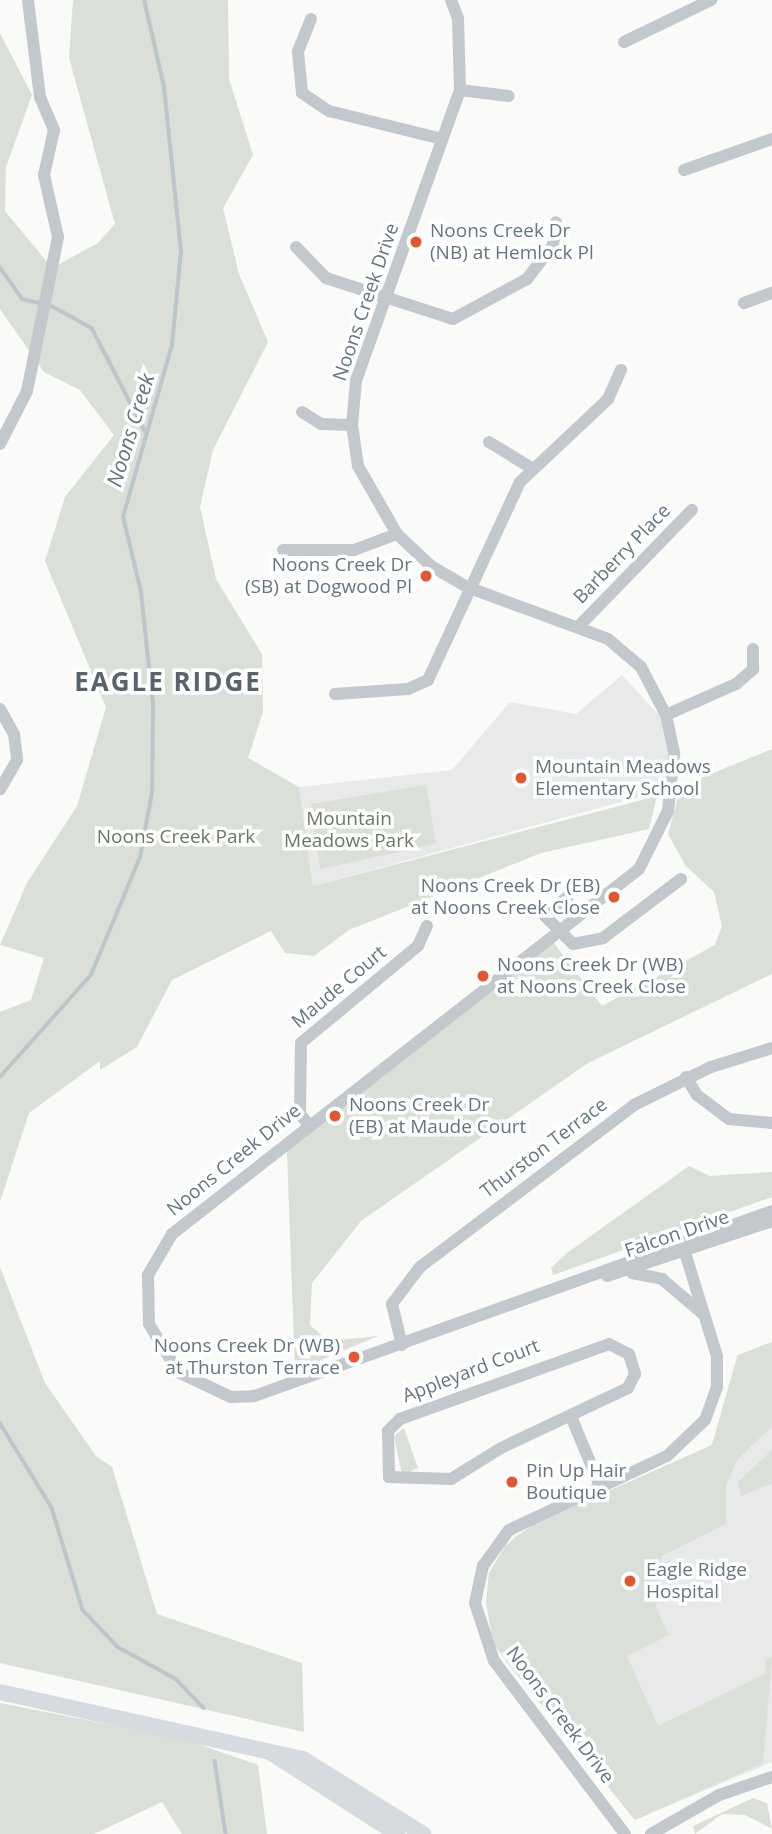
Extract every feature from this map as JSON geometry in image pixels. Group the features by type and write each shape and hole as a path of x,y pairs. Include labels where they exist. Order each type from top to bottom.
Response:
{"main road":[{"path":"0,1692 177,1727 245,1744 337,1775 423,1834"},
{"path":"273,1754 397,1834"}],"street":[{"path":"0,444 23,403 58,233 44,175 55,136 40,96 29,0"},
{"name":"Noons Creek Drive","path":"451,0 458,18 460,90 387,301 356,381 352,425 358,466 397,534 431,566 467,587 579,625 641,667 666,715 674,754 668,811 639,869 309,1125 159,1250 145,1289 153,1337 178,1372 230,1397 279,1388 684,1248 719,1371 705,1420 667,1456 509,1530 483,1566 475,1603 479,1631 494,1661 625,1834"},
{"path":"624,41 712,0"},
{"path":"311,19 298,52 302,93 329,111 442,139"},
{"path":"460,90 509,96"},
{"path":"684,170 772,139"},
{"path":"296,247 326,278 387,301 453,319 527,279 553,245 556,222"},
{"path":"744,303 772,293"},
{"path":"334,694 408,690 428,680 467,587 530,467 608,399 621,370"},
{"path":"302,412 321,424 352,425"},
{"path":"489,442 530,467"},
{"name":"Barberry Place","path":"579,625 692,510"},
{"path":"283,550 354,550 397,534"},
{"path":"666,715 736,684 753,670 753,649"},
{"path":"0,709 13,734 17,760 0,789"},
{"path":"603,897 589,884 548,909 545,916 558,932 573,944 603,938 681,879"},
{"name":"Maude Court","path":"309,1125 300,1114 300,1043 418,946 427,926"},
{"name":"Thurston Terrace","path":"401,1345 392,1304 420,1267 607,1124 686,1077 772,1048"},
{"path":"686,1077 697,1095 729,1119 772,1123"},
{"name":"Falcon Drive","path":"592,1278 614,1276 772,1211"},
{"name":"Falcon Drive","path":"684,1248 772,1221"},
{"path":"614,1276 662,1279 706,1318"},
{"name":"Appleyard Court","path":"610,1344 620,1348 635,1374 628,1388 572,1419 501,1448 451,1479 397,1482 385,1464 388,1431 400,1419 557,1358 610,1344"},
{"path":"572,1419 600,1486"},
{"path":"651,1834 719,1795 772,1777"}],"shaded area":[{"name":"Mountain Meadows Elementary School","path":"622,675 660,716 668,757 665,790 313,886 299,787 452,770 510,702 576,714"},
{"name":"Eagle Ridge Hospital","path":"772,1342 772,1762 635,1820 506,1662 486,1603 489,1573 516,1535 712,1445 737,1356"}],"green space":[{"name":"Noons Creek Park","path":"73,0 228,0 229,79 253,155 223,208 239,274 268,342 213,450 200,507 216,579 262,654 263,712 248,758 299,787 313,886 657,796 649,829 541,853 349,930 314,956 285,953 271,931 172,980 137,1047 100,1070 100,1061 29,1113 0,1202 0,1012 31,1000 44,958 0,945 27,883 77,806 106,707 45,561 65,497 114,435 80,390 44,372 0,309 0,33 32,95 6,167 5,211 52,268 98,243 115,224 69,58"},
{"path":"772,749 772,974 588,1063 361,1221 312,1283 310,1325 328,1341 378,1336 295,1371 287,1151 554,943 602,1006 715,945 722,926 714,892 685,865 668,834 681,786"},
{"name":"Mountain Meadows Park","path":"426,785 436,844 320,869 311,804"},
{"path":"689,1166 710,1176 772,1172 772,1197 553,1275 551,1268 567,1253"},
{"path":"0,1267 45,1383 96,1456 112,1467 157,1614 302,1663 304,1732 0,1663"},
{"name":"Eagle Ridge Hospital","path":"772,1342 772,1426 737,1460 726,1485 726,1524 662,1556 656,1608 669,1635 627,1656 658,1726 765,1674 766,1659 772,1657 763,1763 635,1820 493,1644 486,1603 489,1573 505,1546 532,1525 712,1445 738,1355"},
{"path":"404,1428 418,1468 402,1475 394,1436"},
{"path":"772,1450 772,1483 741,1496 738,1482"},
{"path":"0,1703 183,1739 258,1765 267,1834 182,1834 162,1802 94,1834 0,1834"},
{"path":"753,1798 767,1803 772,1829 745,1815 722,1814 695,1834 693,1826"}],"waterway":[{"name":"Noons Creek","path":"0,1077 91,975 140,857 152,793 153,705 141,592 123,517 172,345 181,252 164,87 144,0"},
{"path":"0,267 22,299 40,303"},
{"path":"48,304 92,328 145,431"},
{"name":"Noons Creek","path":"0,1423 52,1508 83,1610 118,1647 176,1679 204,1708"},
{"name":"Noons Creek","path":"215,1761 226,1834"}],"place":[{"name":"Noons Creek Dr (NB) at Hemlock Pl","path":"416,242"},
{"name":"Noons Creek Dr (SB) at Dogwood Pl","path":"426,576"},
{"name":"Mountain Meadows Elementary School","path":"521,778"},
{"name":"Noons Creek Dr (EB) at Noons Creek Close","path":"614,897"},
{"name":"Noons Creek Dr (WB) at Noons Creek Close","path":"483,976"},
{"name":"Noons Creek Dr (EB) at Maude Court","path":"335,1116"},
{"name":"Noons Creek Dr (WB) at Thurston Terrace","path":"354,1357"},
{"name":"Pin Up Hair Boutique","path":"512,1482"},
{"name":"Eagle Ridge Hospital","path":"630,1581"}],"district":[{"name":"EAGLE RIDGE","path":"168,682"}]}
